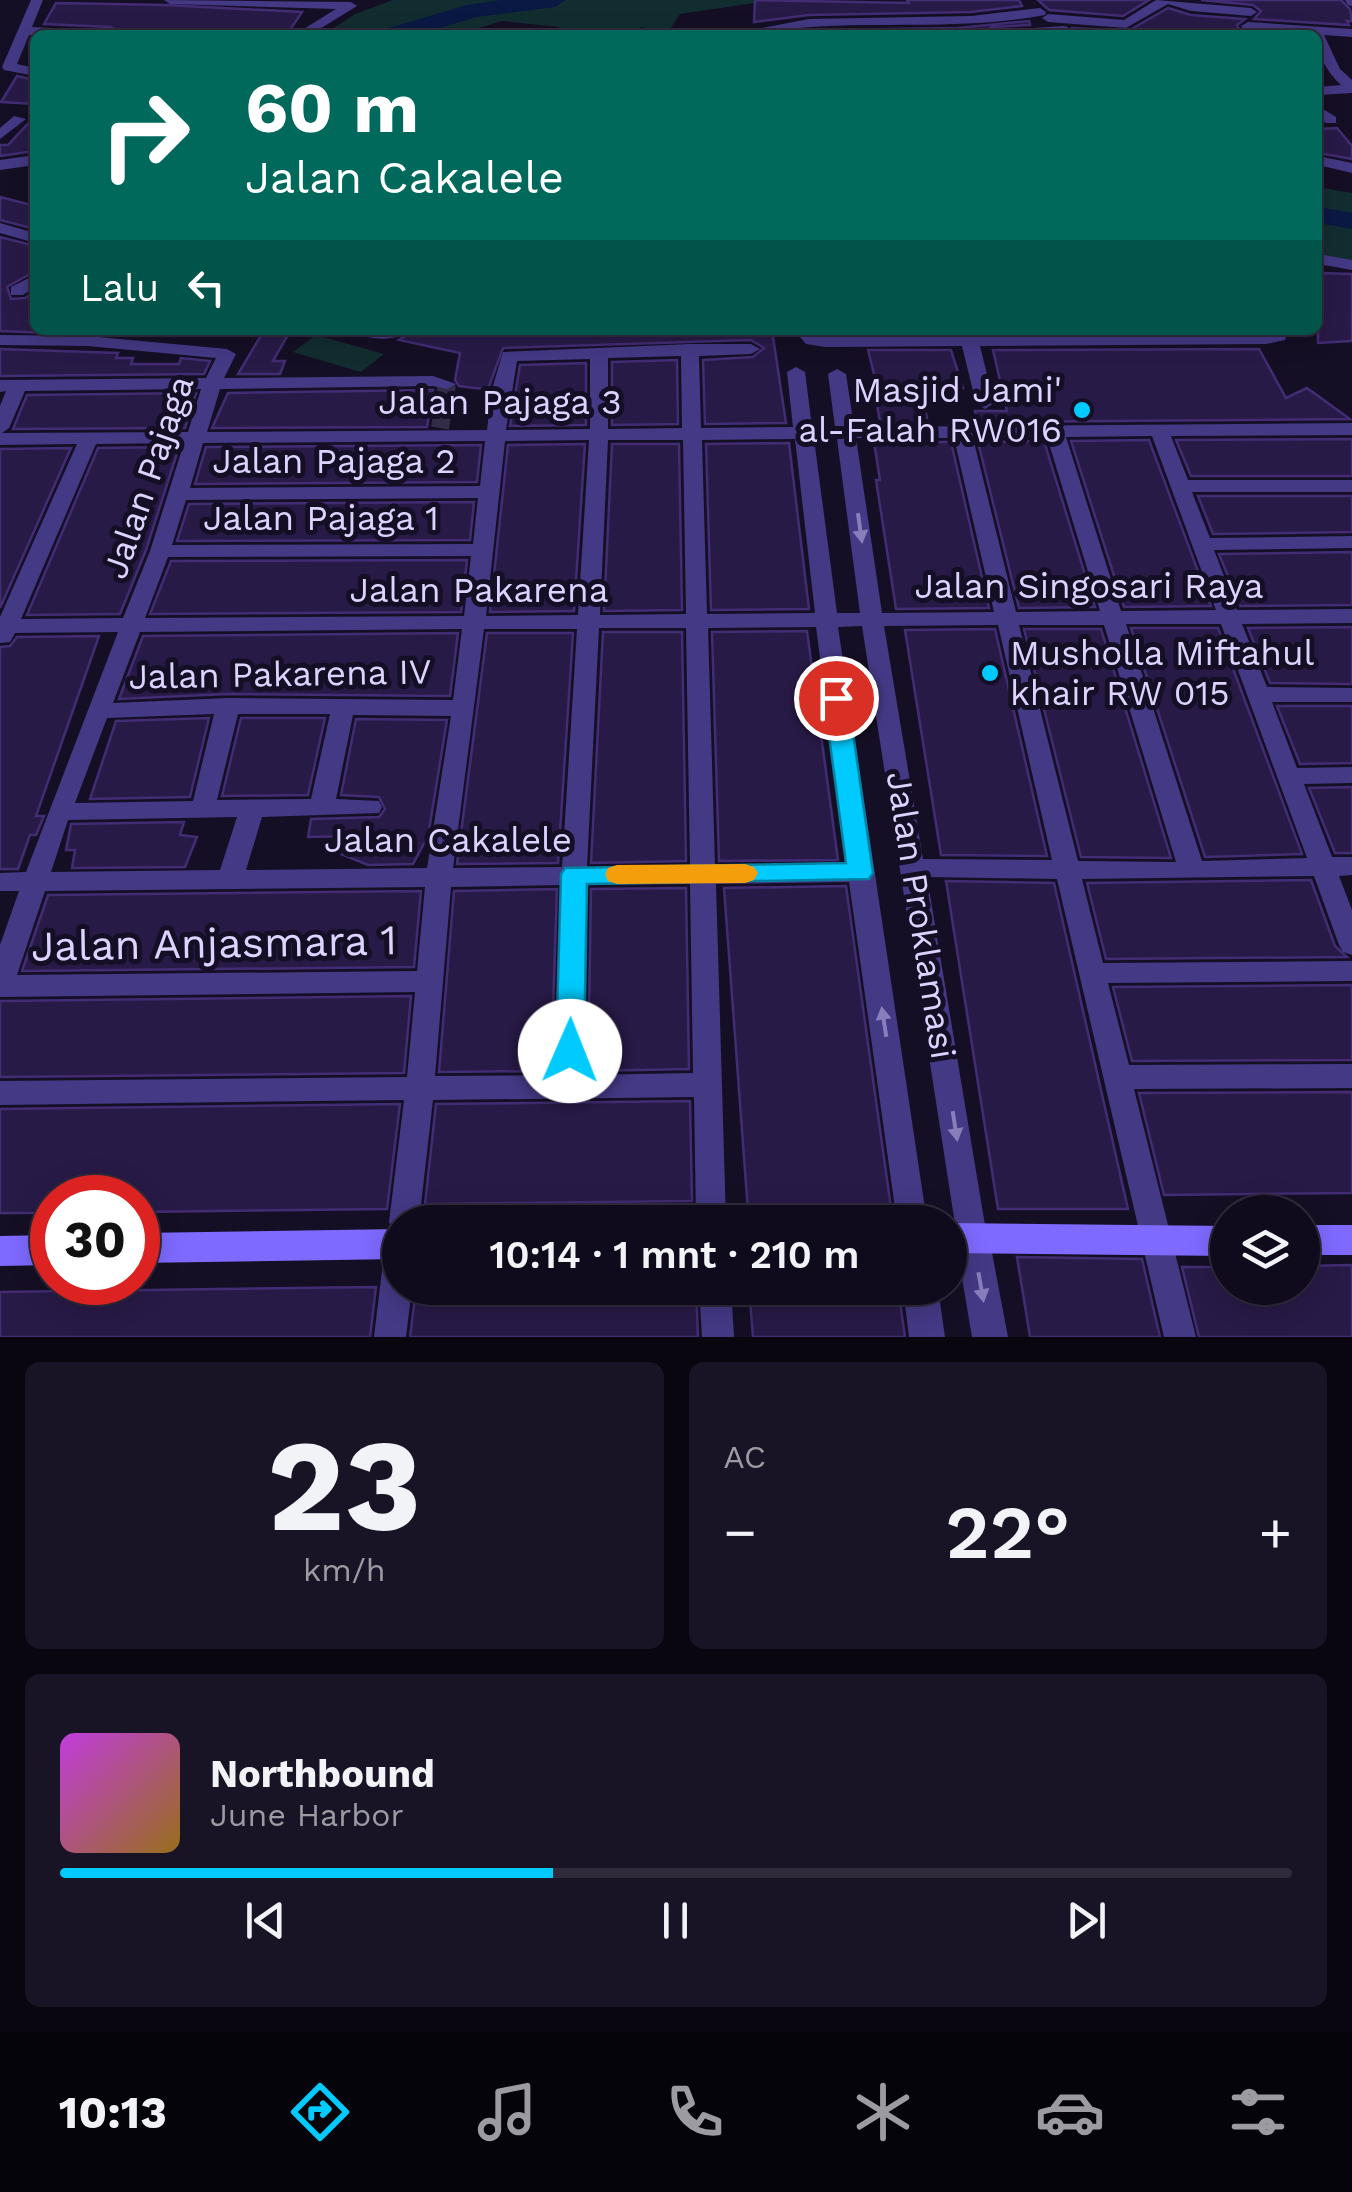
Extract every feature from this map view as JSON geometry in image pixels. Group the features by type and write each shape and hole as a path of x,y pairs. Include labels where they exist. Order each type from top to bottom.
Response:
{"main road":[{"path":"967,1238 1210,1240"},
{"path":"1320,1240 1352,1240"},
{"path":"160,1248 382,1244"},
{"path":"0,1251 30,1250"}],"street":[{"path":"30,71 9,67 37,0"},
{"path":"170,0 355,3"},
{"path":"1020,0 1063,30"},
{"path":"938,1 946,20"},
{"path":"782,30 809,17 883,21 1046,17 1126,24 1173,1 1250,13 1304,30"},
{"path":"309,30 355,3"},
{"path":"879,3 883,21"},
{"path":"26,31 30,31"},
{"path":"1322,34 1352,33"},
{"path":"1322,44 1337,75 1352,88"},
{"path":"1337,75 1340,66 1352,66"},
{"path":"1322,91 1352,88"},
{"path":"1322,113 1330,120"},
{"path":"0,134 19,119"},
{"path":"0,165 30,161"},
{"path":"1322,162 1352,168"},
{"path":"0,228 30,237"},
{"path":"1322,260 1352,265"},
{"path":"17,290 30,283"},
{"path":"808,335 812,340 826,342 1266,339 1278,335"},
{"name":"Jalan Pajaga","path":"0,340 88,341 225,352 160,550 59,812 0,985"},
{"path":"970,341 984,403"},
{"path":"690,349 710,1205"},
{"path":"406,1205 438,876 464,708 501,389 509,356 599,350 751,349"},
{"path":"569,1086 574,874 600,434 599,350"},
{"name":"Jalan Proklamasi","path":"796,372 860,873 909,1205"},
{"name":"Jalan Proklamasi","path":"836,374 914,868 957,1205"},
{"path":"0,428 9,386 433,381 447,384"},
{"name":"Jalan Pajaga 3","path":"0,439 439,432 495,435 1352,429"},
{"path":"1054,430 1192,871"},
{"path":"1159,430 1226,618 1352,945"},
{"path":"962,432 1180,1337"},
{"path":"2,631 89,439"},
{"path":"1178,486 1352,486"},
{"name":"Jalan Pajaga 2","path":"178,494 491,492"},
{"path":"1199,544 1352,542"},
{"name":"Jalan Pajaga 1","path":"160,550 482,550"},
{"name":"Jalan Singosari Raya","path":"827,619 1352,616"},
{"name":"Jalan Pakarena","path":"2,631 132,624 827,619"},
{"path":"1257,694 1352,695"},
{"path":"203,808 228,706"},
{"name":"Jalan Pakarena IV","path":"97,711 228,706 464,708"},
{"path":"322,808 343,706"},
{"path":"1288,776 1352,775"},
{"path":"59,812 370,807"},
{"path":"231,877 252,808"},
{"path":"914,868 1192,871 1352,866"},
{"name":"Jalan Cakalele","path":"0,882 860,873"},
{"path":"1092,973 1352,971"},
{"name":"Jalan Anjasmara 1","path":"0,985 429,981"},
{"path":"1118,1077 1352,1076"},
{"path":"0,1093 706,1085"},
{"name":"Jalan Proklamasi","path":"967,1258 990,1337"},
{"path":"390,1337 394,1305"},
{"path":"715,1305 718,1337"},
{"path":"923,1305 927,1337"}],"green space":[{"path":"393,0 774,0 680,14 669,30 558,30 559,27 502,21 472,30 331,30 355,14"},
{"path":"1322,188 1352,193 1352,262 1322,257"},
{"path":"316,335 384,354 361,372 293,352"}],"building":[{"path":"755,0 1019,0 1022,6 971,12 809,15 754,22"},
{"path":"1038,0 1149,0 1123,16 1049,10"},
{"path":"1201,0 1341,0 1350,9 1352,21 1347,21 1349,25 1254,19 1261,11 1253,5"},
{"path":"56,3 302,12 290,30 116,30 44,24"},
{"path":"1168,8 1191,15 1245,19 1237,25 1240,30 1130,30"},
{"path":"1029,21 1030,25 988,30 820,30 958,28"},
{"path":"17,76 30,79 30,104 1,102"},
{"path":"30,121 30,152 0,156 0,145 8,145"},
{"path":"1337,128 1352,146 1352,159 1322,154 1322,129"},
{"path":"0,197 30,205 30,228 0,220"},
{"path":"0,237 30,245 30,274 7,287 11,299 30,295 30,332 0,331"},
{"path":"1322,273 1352,274 1352,341 1318,343 1318,335 1322,335"},
{"path":"261,335 288,335 273,361 285,361 280,374 238,374"},
{"path":"408,335 773,335 786,423 705,424 703,360 753,357 764,348 751,340 503,348 488,389 459,386 455,380 460,353 399,340"},
{"path":"0,349 118,353 116,358 133,358 131,364 179,364 181,358 210,361 204,374 0,376"},
{"path":"1259,349 1286,398 1307,388 1350,419 977,422 975,411 1007,411 993,350"},
{"path":"868,350 951,350 963,388 921,389 928,423 880,423 876,398 880,398"},
{"path":"677,360 678,424 612,425 612,362"},
{"path":"586,363 586,425 510,426 520,365"},
{"path":"433,390 427,427 212,428 228,393"},
{"path":"196,393 185,428 13,429 27,395"},
{"path":"1352,439 1352,476 1191,476 1176,440"},
{"path":"1149,440 1211,606 1124,607 1071,441"},
{"path":"1044,441 1095,607 1019,608 978,442"},
{"path":"874,442 951,442 989,608 896,609"},
{"path":"789,443 809,609 711,610 706,444"},
{"path":"585,444 574,611 490,612 508,445"},
{"path":"612,444 679,444 682,610 604,611"},
{"path":"481,445 477,482 195,484 206,447"},
{"path":"179,447 146,550 120,614 27,615 98,448"},
{"path":"71,448 0,608 0,449"},
{"path":"1198,496 1352,496 1352,532 1213,534"},
{"path":"474,502 470,540 177,541 189,504"},
{"path":"1352,552 1352,605 1240,606 1219,554"},
{"path":"467,560 461,612 150,614 171,561"},
{"path":"1352,627 1352,684 1270,683 1248,628"},
{"path":"1131,628 1218,628 1302,854 1205,857"},
{"path":"995,629 1047,856 941,855 905,630"},
{"path":"1024,629 1101,629 1171,858 1081,857"},
{"path":"807,631 838,860 719,861 712,632"},
{"path":"603,632 682,632 686,861 591,863"},
{"path":"458,633 450,696 228,694 119,699 143,636"},
{"path":"487,633 573,633 558,863 457,864"},
{"path":"99,636 36,816 44,816 36,835 30,835 18,869 0,869 0,647 10,646 17,637"},
{"path":"1277,706 1352,706 1352,763 1300,764"},
{"path":"209,718 190,797 90,799 116,721"},
{"path":"241,718 325,718 308,795 222,796"},
{"path":"356,719 447,720 428,836 413,864 368,865 341,854 357,836 308,837 311,819 379,817 385,809 379,797 341,795"},
{"path":"1352,787 1352,853 1335,853 1309,788"},
{"path":"184,822 180,835 197,837 185,867 72,868 75,850 66,850 71,824"},
{"path":"1311,880 1335,946 1347,957 1106,959 1087,883"},
{"path":"946,881 1054,883 1128,1209 998,1209"},
{"path":"846,886 891,1205 748,1205 724,888"},
{"path":"686,888 689,1069 588,1071 591,889"},
{"path":"557,889 551,1071 439,1072 454,891"},
{"path":"421,891 414,967 22,971 48,895"},
{"path":"1352,985 1352,1060 1132,1061 1113,987"},
{"path":"411,996 404,1073 0,1077 0,1001"},
{"path":"1352,1092 1352,1193 1164,1195 1139,1093"},
{"path":"690,1101 692,1201 425,1204 436,1104"},
{"path":"400,1104 387,1205 382,1205 382,1209 160,1212 160,1175 30,1175 30,1213 0,1213 0,1109"},
{"path":"1017,1257 1142,1259 1160,1337 1030,1337"},
{"path":"1352,1265 1352,1337 1199,1337 1182,1267 1210,1267 1210,1305 1320,1305 1320,1266"},
{"path":"376,1287 370,1337 0,1337 0,1292 30,1292 30,1305 160,1305 160,1290"},
{"path":"414,1305 697,1305 698,1337 410,1337"},
{"path":"750,1305 900,1305 905,1337 753,1337"}],"waterway":[{"path":"407,30 475,10 555,0"},
{"path":"1322,216 1352,221"}],"tunnel":[{"path":"440,428 447,384"}],"slow traffic":[{"path":"617,874 745,873"}],"place":[{"name":"Masjid Jami' al-Falah RW016","path":"1082,410"},
{"name":"Musholla Miftahul khair RW 015","path":"990,673"}],"route":[{"path":"570,1051 574,874 860,873 836,698"}]}
